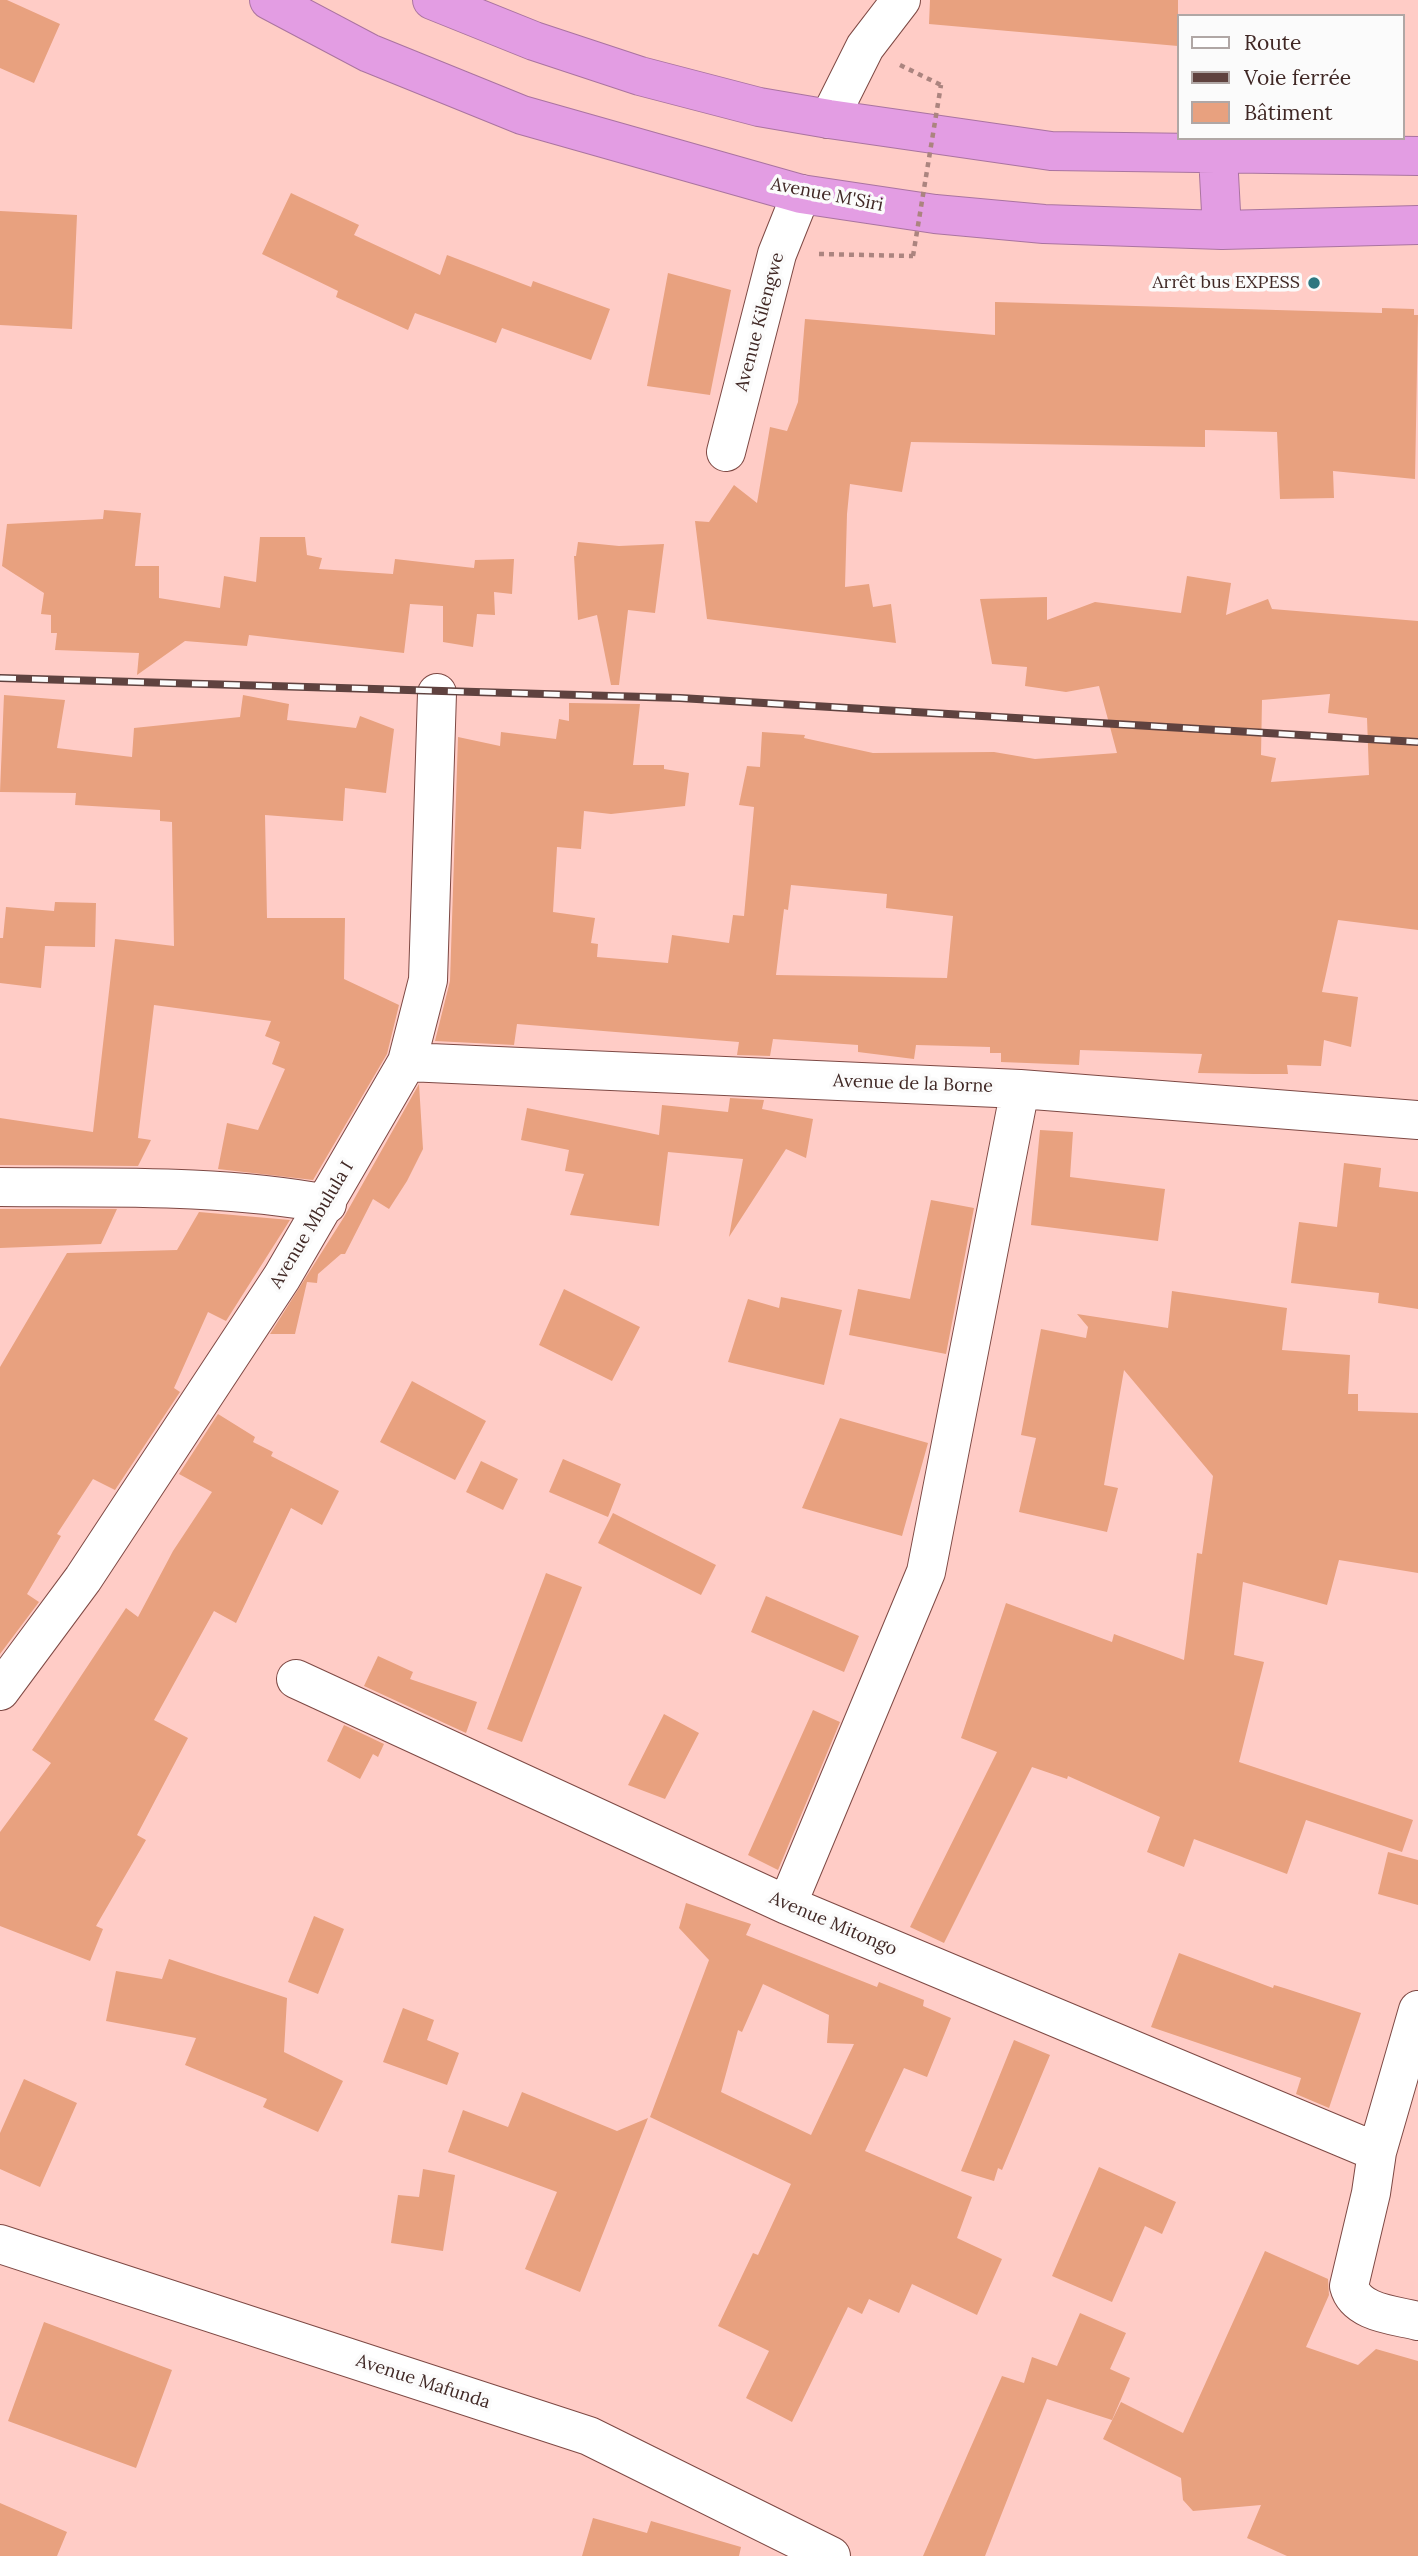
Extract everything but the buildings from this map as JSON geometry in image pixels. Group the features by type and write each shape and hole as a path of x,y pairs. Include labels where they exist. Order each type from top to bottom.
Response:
{"highway":[{"name":"Avenue M'Siri","path":"269,0 369,53 522,115 801,194 935,214 1044,225 1222,230 1418,225"},
{"path":"432,0 534,41 640,76 759,107 829,120 1051,151 1218,156 1418,156"},
{"path":"1218,156 1222,230"}],"street":[{"path":"829,120 865,47 901,0"},
{"name":"Avenue Kilengwe","path":"726,452 777,254 801,194"},
{"name":"Avenue Mbulula I","path":"0,1691 82,1579 327,1204 407,1062 428,981 437,693"},
{"name":"Avenue de la Borne","path":"407,1062 1020,1089 1418,1120"},
{"path":"787,1905 926,1572 1020,1089"},
{"path":"0,1187 146,1189 281,1197 327,1204"},
{"name":"Avenue Mitongo","path":"296,1679 787,1905 1377,2152"},
{"path":"1418,2010 1377,2152 1371,2193 1349,2286 1351,2295 1364,2307 1418,2321"},
{"name":"Avenue Mafunda","path":"0,2244 589,2437 831,2556"}],"path":[{"path":"777,254 913,256 941,85"}],"railway":[{"path":"0,678 680,698 1418,742"}],"place":[{"name":"Arrêt bus EXPESS","path":"1314,283"}]}
